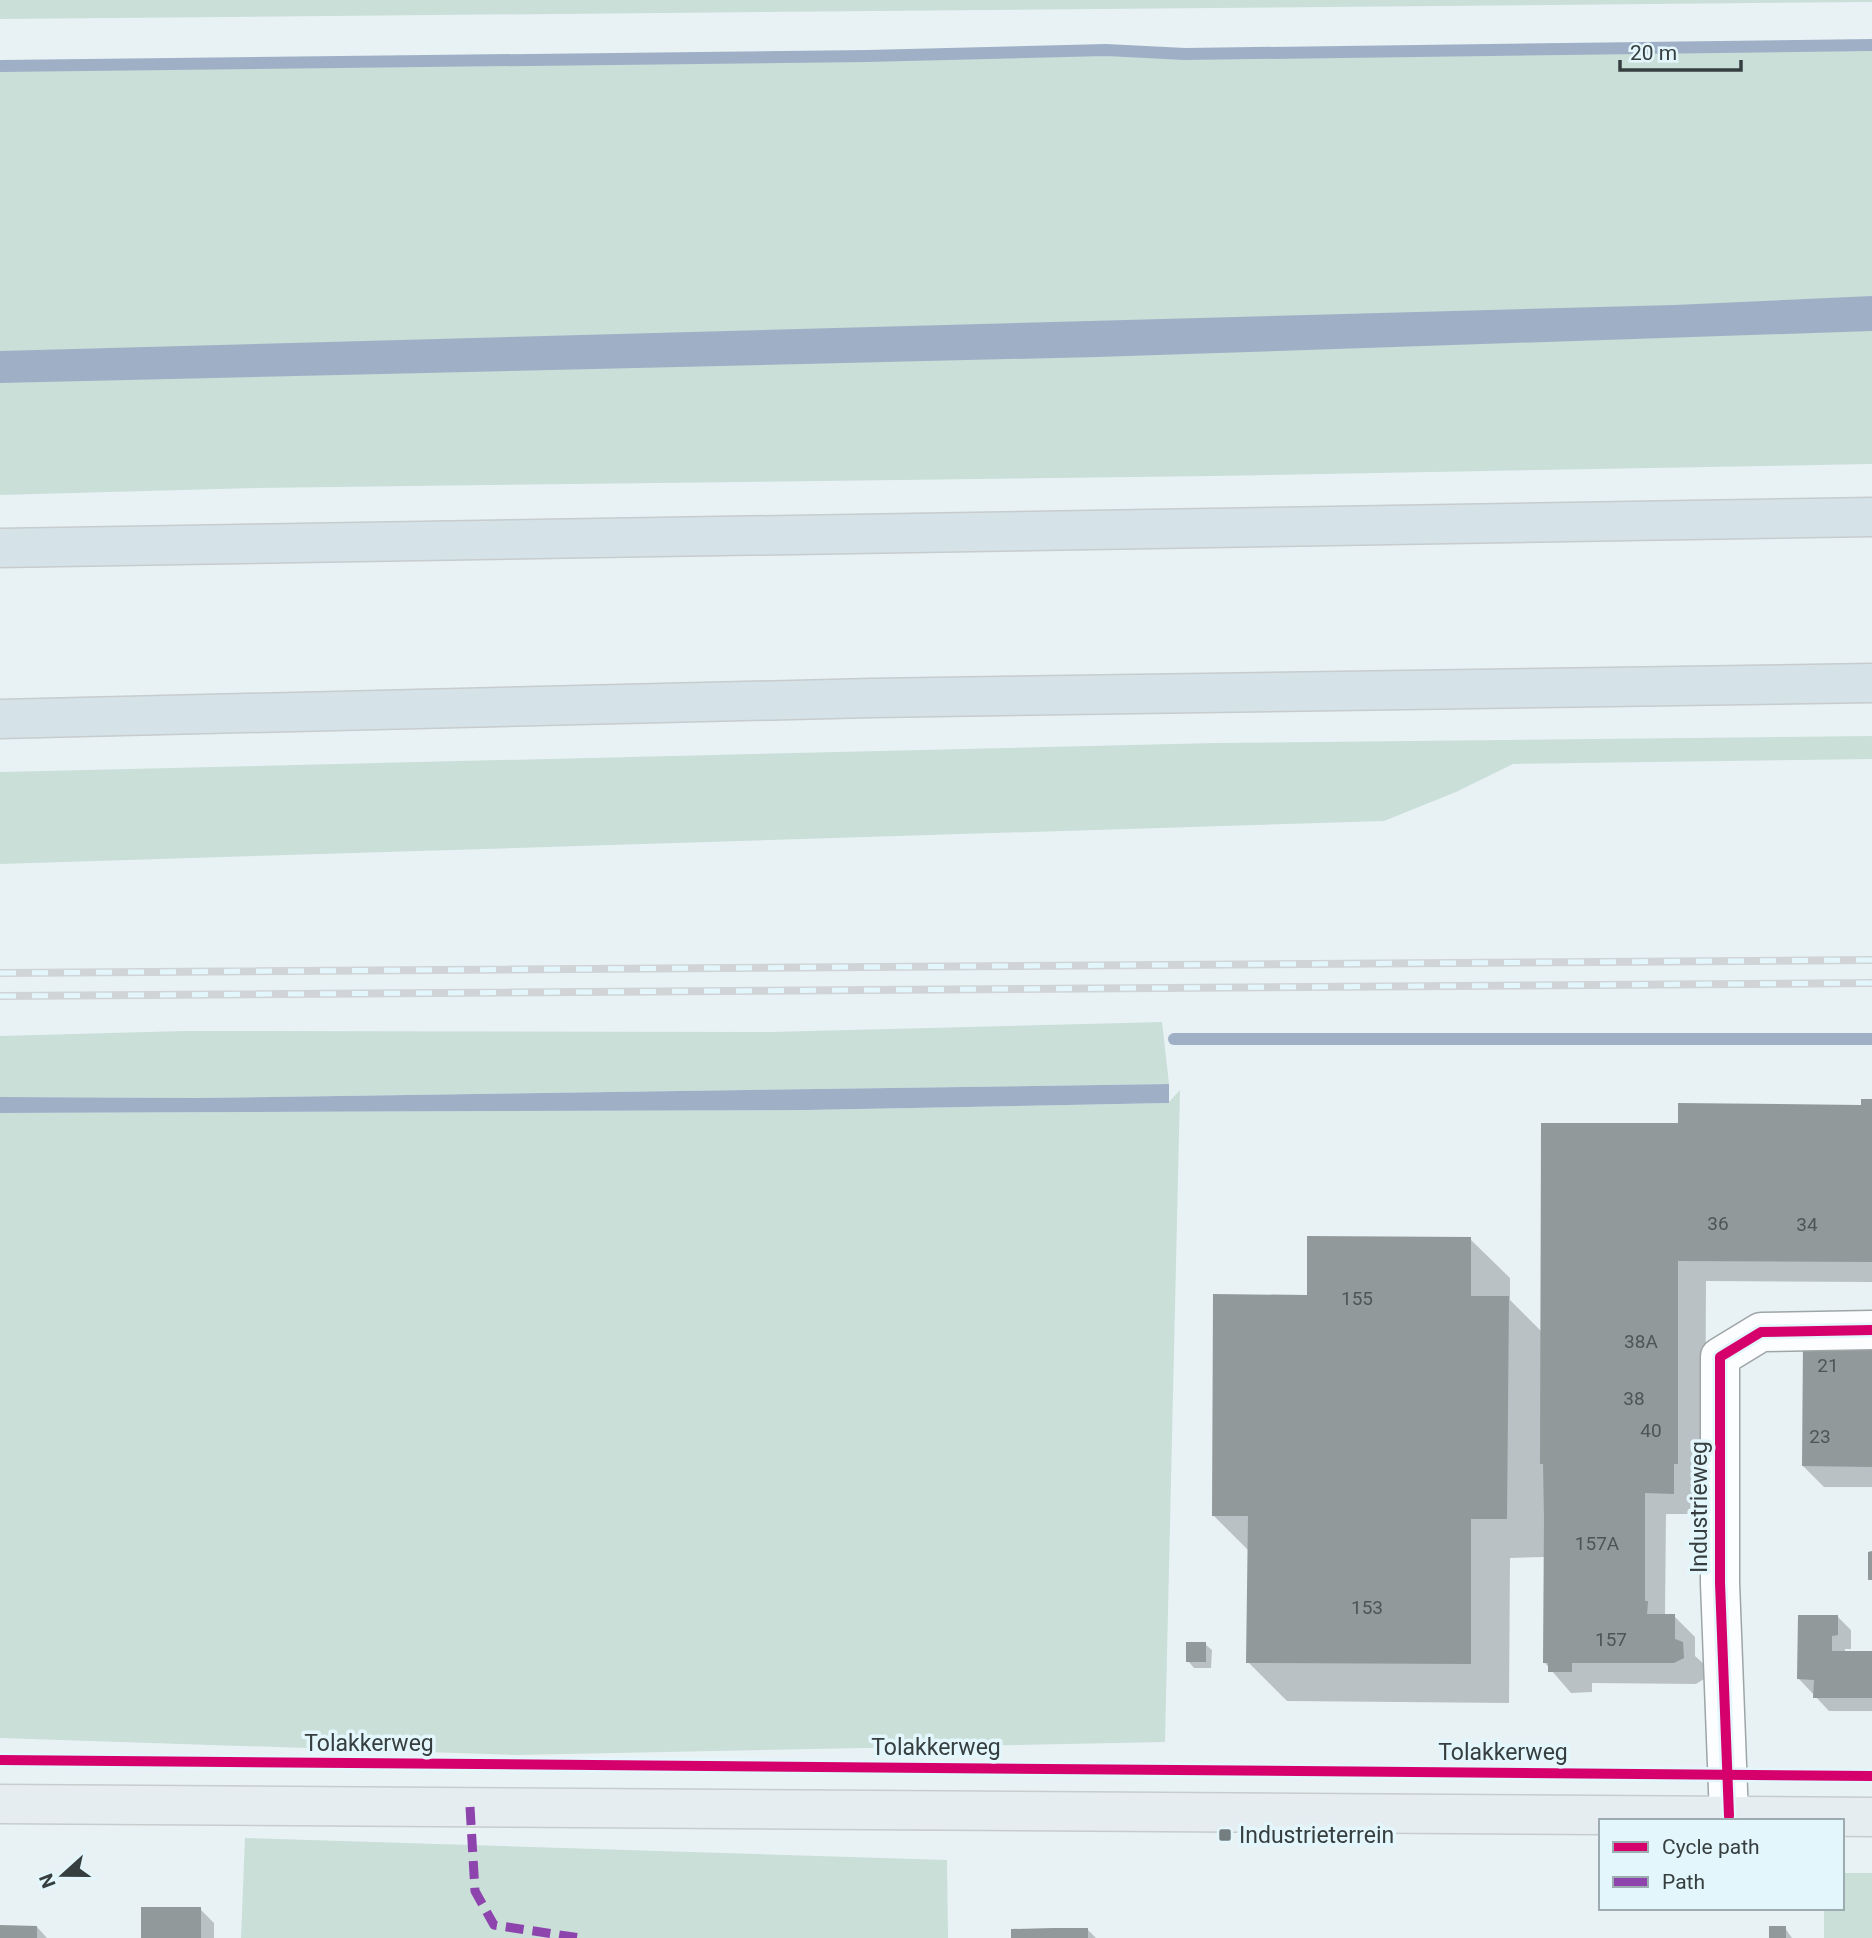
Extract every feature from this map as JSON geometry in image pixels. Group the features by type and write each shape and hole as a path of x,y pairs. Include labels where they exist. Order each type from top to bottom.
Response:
{"highway":[{"path":"0,548 1872,517"},
{"path":"0,719 886,698 1872,683"}],"main road":[{"path":"0,1804 1872,1817"}],"street":[{"name":"Industrieweg","path":"1729,1816 1720,1583 1720,1357 1761,1332 1872,1330"}],"green space":[{"path":"0,0 1872,0 1872,2 0,19"},
{"path":"1872,43 1872,464 1213,476 256,488 0,495 0,71"},
{"path":"1872,736 1872,759 1513,764 1456,792 1384,821 0,864 0,772 1216,743"},
{"path":"1162,1022 1169,1084 196,1098 0,1097 0,1036 184,1031 769,1032"},
{"path":"1180,1090 1165,1742 517,1755 0,1738 0,1113 807,1110 1168,1103"},
{"path":"245,1838 947,1860 948,1938 241,1938"},
{"path":"1844,1873 1872,1873 1872,1938 1824,1938 1824,1910 1844,1910"}],"water":[{"path":"1872,296 1872,331 1097,357 0,383 0,351 1674,305"},
{"path":"1169,1084 1169,1103 807,1110 0,1113 0,1097 196,1098"}],"building":[{"path":"1861,1099 1872,1099 1872,1262 1678,1261 1678,1464 1674,1464 1674,1494 1645,1493 1645,1601 1648,1601 1647,1614 1675,1614 1675,1639 1683,1642 1684,1658 1674,1663 1572,1663 1572,1672 1548,1672 1548,1663 1543,1663 1544,1518 1543,1464 1540,1464 1541,1123 1678,1123 1678,1103 1861,1105"},
{"path":"1307,1236 1471,1237 1471,1296 1509,1296 1507,1519 1471,1519 1471,1664 1246,1663 1248,1516 1212,1516 1213,1294 1307,1295"},
{"path":"1803,1340 1872,1340 1872,1467 1802,1466"},
{"path":"1872,1551 1872,1580 1868,1580 1868,1552"},
{"path":"1798,1615 1838,1615 1838,1635 1832,1636 1832,1651 1872,1651 1872,1698 1813,1698 1814,1680 1797,1679"},
{"path":"1186,1642 1206,1642 1206,1662 1186,1662"},
{"path":"141,1907 201,1907 201,1938 141,1938"},
{"path":"0,1925 37,1926 37,1938 0,1938"},
{"path":"1769,1926 1786,1926 1786,1938 1769,1938"},
{"path":"1088,1928 1088,1938 1011,1938 1011,1929"}],"waterway":[{"path":"0,66 867,56 1106,50 1185,54 1872,45"},
{"path":"1174,1039 1872,1039"}],"railway":[{"path":"0,973 1872,960"},
{"path":"0,996 1872,983"}],"marked path":[{"path":"470,1807 475,1891 494,1925 580,1938"}],"cycle path":[{"path":"1729,1816 1720,1583 1720,1357 1761,1332 1872,1330"},
{"name":"Tolakkerweg","path":"0,1760 1872,1776"}],"place":[{"name":"Industrieterrein","path":"1225,1835"}]}
